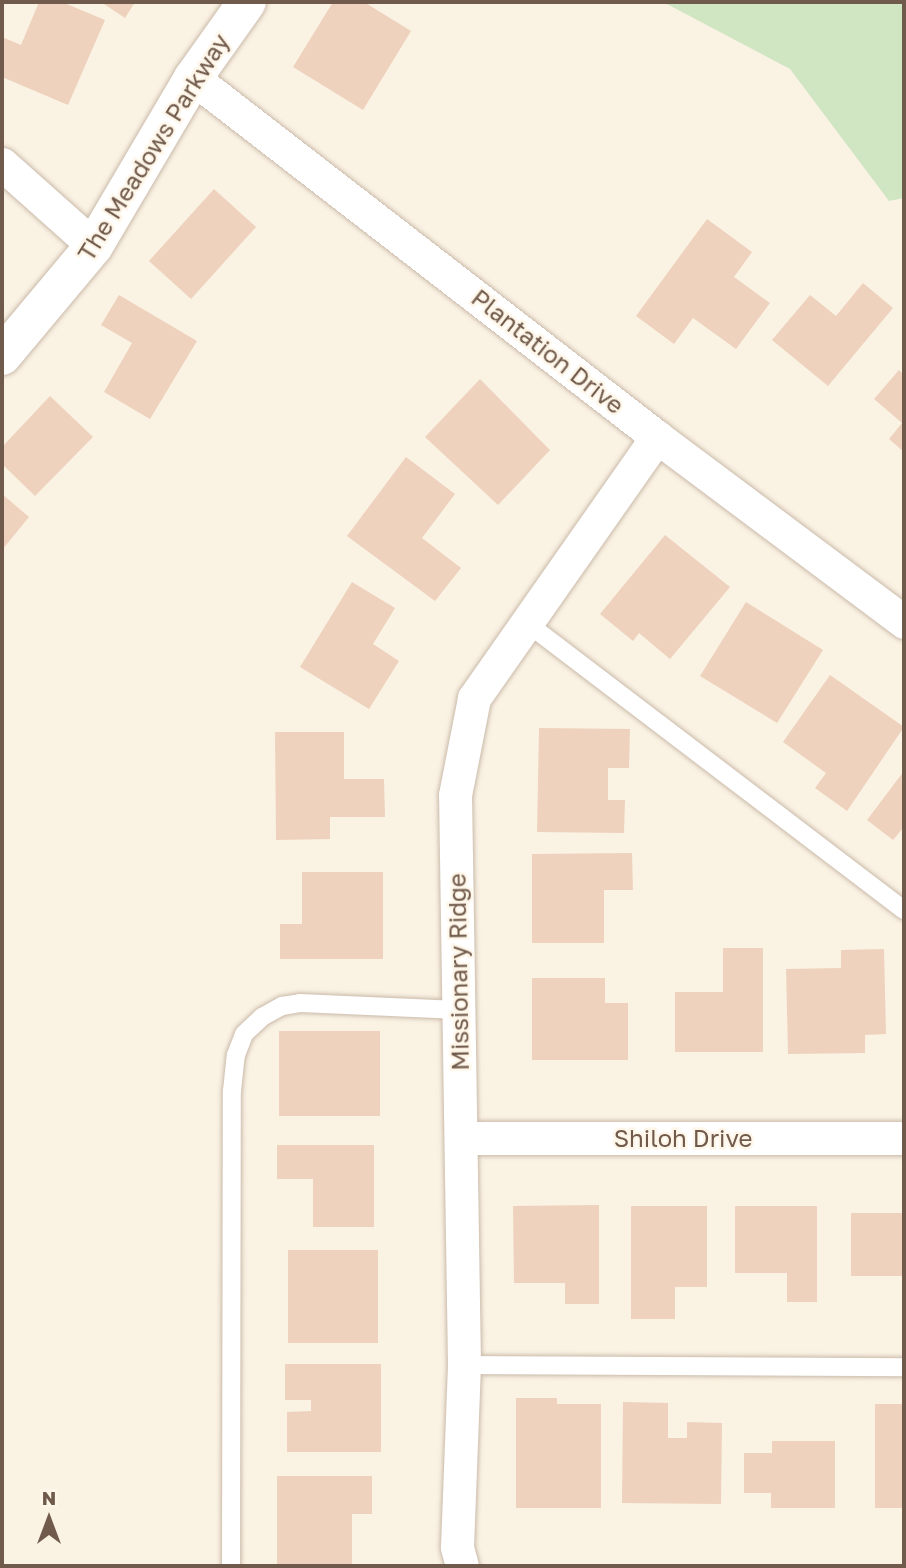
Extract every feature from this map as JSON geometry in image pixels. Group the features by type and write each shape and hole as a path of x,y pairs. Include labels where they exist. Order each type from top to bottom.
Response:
{"street":[{"name":"The Meadows Parkway","path":"2,356 94,246 193,78 247,2"},
{"name":"Plantation Drive","path":"193,78 657,437 904,622"},
{"path":"2,164 94,246"},
{"name":"Missionary Ridge","path":"462,1566 457,1547 464,1365 455,795 474,698 657,437"},
{"name":"Shiloh Drive","path":"461,1138 904,1138"}],"lane":[{"path":"527,623 904,910"},
{"path":"231,1566 232,1091 236,1055 244,1034 262,1017 282,1006 300,1003 459,1010"},
{"path":"464,1365 904,1367"}],"green space":[{"path":"663,2 904,2 904,198 889,201 790,69"}],"building":[{"path":"39,2 62,2 105,20 68,105 2,77 2,37 21,45"},
{"path":"101,2 135,2 125,18"},
{"path":"333,2 364,2 411,31 363,110 293,67"},
{"path":"214,189 256,227 191,299 149,261"},
{"path":"707,219 752,252 734,277 770,303 736,349 693,318 674,344 636,316"},
{"path":"863,283 893,308 828,386 772,340 810,295 836,316"},
{"path":"119,295 197,341 150,419 104,392 132,343 101,325"},
{"path":"899,370 904,375 904,452 889,439 902,423 874,399"},
{"path":"480,379 550,450 498,505 425,437"},
{"path":"50,396 93,437 35,496 2,464 2,447"},
{"path":"406,457 455,494 422,538 461,568 435,601 347,536"},
{"path":"2,494 29,517 2,550"},
{"path":"665,535 730,587 670,659 639,633 633,641 600,614"},
{"path":"352,582 395,608 373,644 399,661 369,709 300,667"},
{"path":"746,602 823,650 777,723 700,676"},
{"path":"830,675 904,727 847,811 815,788 826,773 783,742"},
{"path":"539,728 630,729 629,768 608,768 608,800 625,800 624,833 537,832"},
{"path":"275,732 344,732 344,779 384,779 385,817 330,817 330,839 276,840"},
{"path":"904,771 904,827 893,840 867,820"},
{"path":"632,853 633,890 604,890 604,943 532,943 532,854"},
{"path":"302,872 383,872 383,959 280,959 280,924 302,924"},
{"path":"723,948 763,948 763,1052 675,1052 675,992 723,992"},
{"path":"884,949 886,1034 865,1035 865,1053 788,1054 786,969 841,968 841,950"},
{"path":"532,978 605,978 605,1003 628,1003 628,1060 532,1060"},
{"path":"279,1031 380,1031 380,1116 279,1116"},
{"path":"277,1145 374,1145 374,1227 313,1227 313,1179 277,1179"},
{"path":"599,1205 599,1304 565,1304 565,1283 514,1283 513,1206"},
{"path":"631,1206 707,1206 707,1287 675,1287 675,1319 631,1319"},
{"path":"735,1206 817,1206 817,1302 787,1302 787,1273 735,1273"},
{"path":"851,1213 904,1213 904,1276 851,1276"},
{"path":"288,1250 378,1250 378,1343 288,1343"},
{"path":"285,1364 381,1364 381,1452 287,1452 287,1412 311,1411 311,1400 285,1400"},
{"path":"516,1398 557,1398 557,1404 601,1404 601,1508 516,1508"},
{"path":"623,1402 668,1403 668,1438 687,1438 687,1422 722,1423 721,1504 622,1503"},
{"path":"875,1404 904,1404 904,1508 875,1508"},
{"path":"772,1441 835,1441 835,1508 771,1508 771,1493 744,1493 744,1453 772,1453"},
{"path":"277,1476 372,1476 372,1514 352,1514 352,1566 277,1566"}]}
